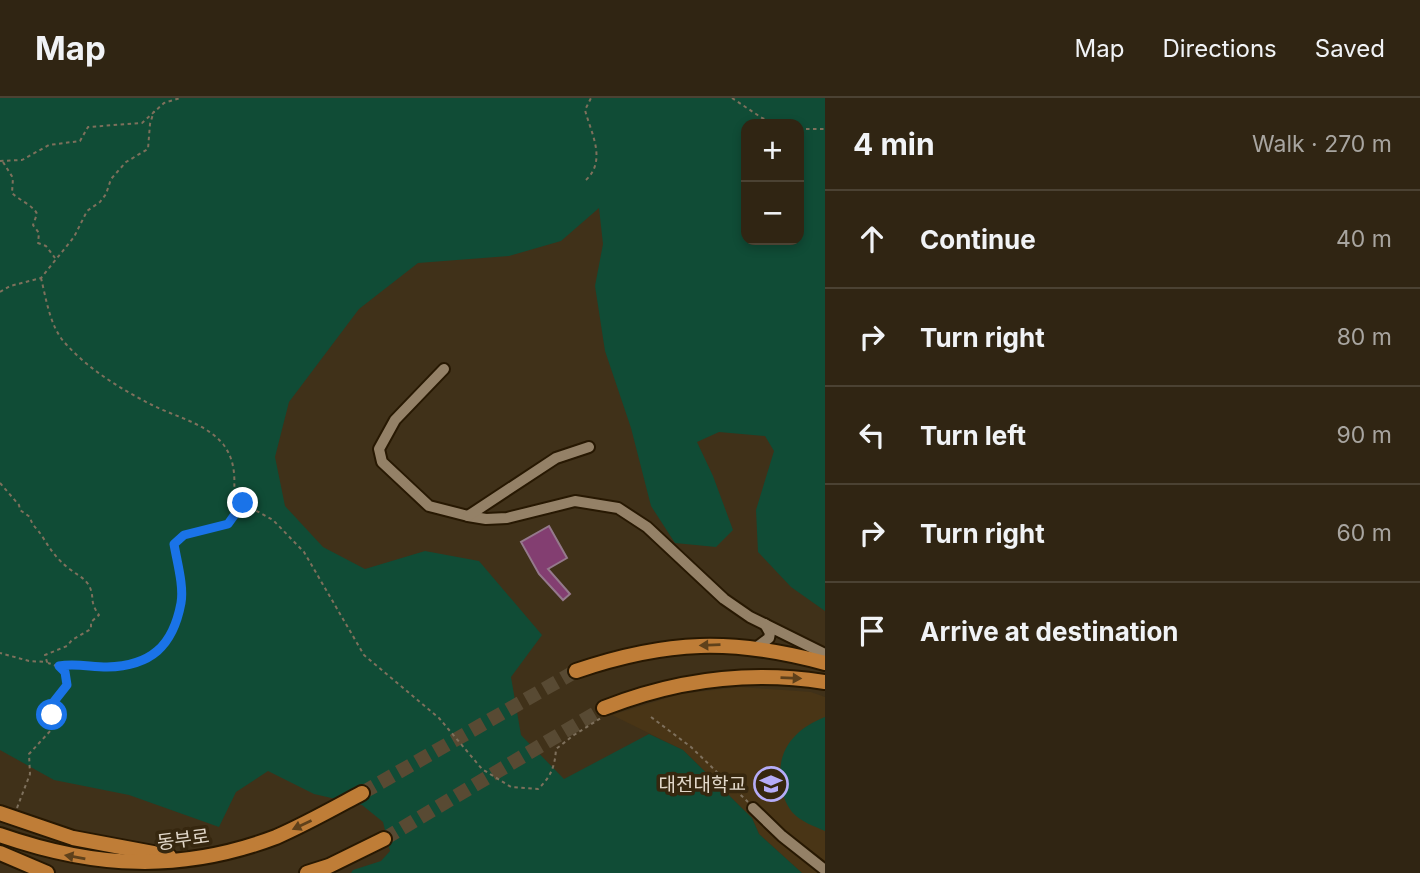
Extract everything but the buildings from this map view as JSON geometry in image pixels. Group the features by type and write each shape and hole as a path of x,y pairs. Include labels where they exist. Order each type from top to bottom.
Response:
{"main road":[{"path":"576,671 604,661 683,646 757,647 825,663"},
{"path":"607,710 677,685 741,677 800,678 825,682"},
{"name":"동부로","path":"0,835 45,851 80,858 148,864 191,860 275,837 362,793"},
{"path":"4,816 74,838 137,852 191,860"},
{"path":"307,873 329,866 384,839"},
{"path":"0,853 47,873"}],"street":[{"path":"444,369 396,420 379,449 382,461 429,506 486,519 506,518 575,501 618,508 647,527 724,599 750,617 825,654"},
{"path":"468,516 556,457 589,447"},
{"path":"757,647 769,638 765,624"},
{"path":"753,808 782,836 825,870"}],"path":[{"path":"1,161 22,160 49,145 80,141 88,127 142,123 164,103 180,98"},
{"path":"586,180 593,174 598,151 584,110 591,98"},
{"path":"732,98 765,119"},
{"path":"0,292 10,286 41,278 79,230 87,211 106,194 108,183 127,162 148,149 154,111"},
{"path":"804,129 825,129"},
{"path":"1,161 13,178 12,193 37,214 33,225 39,233 38,243 46,246 56,259"},
{"path":"41,278 50,312 62,341 92,369 128,391 209,432 223,445 235,467 234,495 273,520 304,552 364,655 439,718 482,769 511,787 538,789 549,779 556,749 607,710"},
{"path":"0,483 19,505 20,510 30,517 32,526 41,534 46,546 56,558 84,579 91,588 91,605 99,615 92,622 91,629 67,646 45,655 47,662"},
{"path":"59,666 69,664 107,667 132,664 158,653 169,637 181,602 174,544 184,535 228,524 243,503"},
{"path":"0,653 59,666 65,672 67,685 52,704 52,729 29,754 30,774 4,816"},
{"path":"651,717 691,747 753,808"}],"shaded area":[{"name":"대전대학교","path":"740,687 811,692 825,697 825,873 802,873 759,834 752,818 683,750 612,715 680,694"}],"green space":[{"path":"0,98 825,98 825,611 791,587 758,552 756,510 774,451 765,436 719,432 697,442 733,530 716,547 675,543 651,506 631,428 605,351 595,286 603,244 599,208 561,241 509,256 418,263 359,309 289,402 275,457 285,506 323,547 365,569 425,551 479,561 542,635 511,677 521,735 564,779 649,734 683,750 752,818 759,834 802,873 351,873 381,861 390,851 383,822 362,805 314,794 268,771 236,792 219,827 129,795 54,780 0,750"},
{"path":"825,717 825,831 803,821 792,812 783,794 780,770 790,742 805,727"}],"tunnel":[{"path":"362,793 576,671"},
{"path":"384,839 604,708"}],"place":[{"name":"대전대학교","path":"771,784"}],"route":[{"path":"52,715 52,704 67,685 65,672 59,666 69,664 107,667 132,664 158,653 169,637 181,602 174,544 184,535 228,524 243,503"}]}
